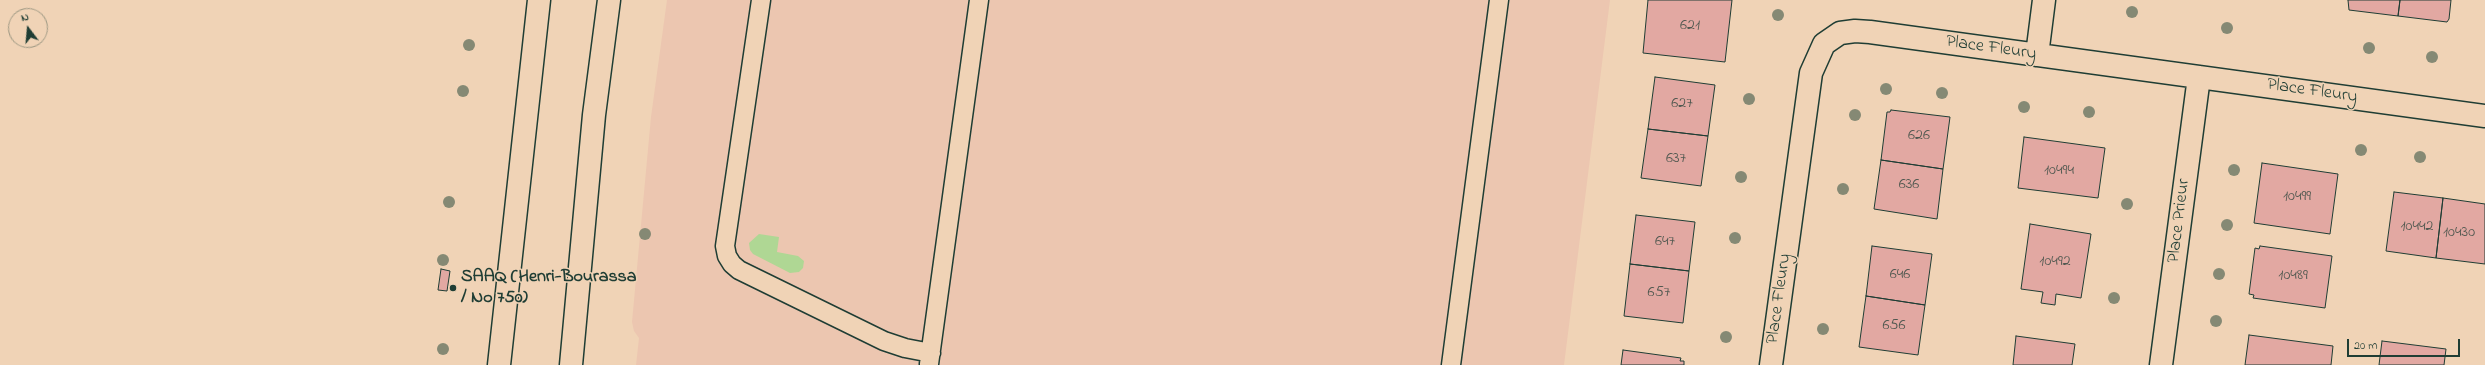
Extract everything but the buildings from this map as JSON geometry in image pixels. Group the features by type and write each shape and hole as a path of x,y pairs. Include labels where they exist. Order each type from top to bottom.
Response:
{"street":[{"path":"499,365 539,0"},
{"path":"570,365 594,115 609,0"},
{"path":"2037,55 2044,0"},
{"name":"Place Fleury","path":"1771,365 1811,73 1824,44 1829,38 1840,33 1855,31 2485,116"},
{"name":"Place Prieur","path":"2162,365 2199,77"}],"lane":[{"path":"760,0 725,246 727,256 732,264 739,270 884,341 930,359 979,0"},
{"path":"1451,365 1499,0"}],"shaded area":[{"path":"667,0 1610,0 1564,365 636,365 639,338 634,331 632,322 651,117"}],"green space":[{"path":"759,234 779,237 777,252 798,256 804,261 803,268 799,272 790,273 753,254 750,250 749,243"}],"place":[{"name":"SAAQ (Henri-Bourassa / No 750)","path":"453,288"}]}
